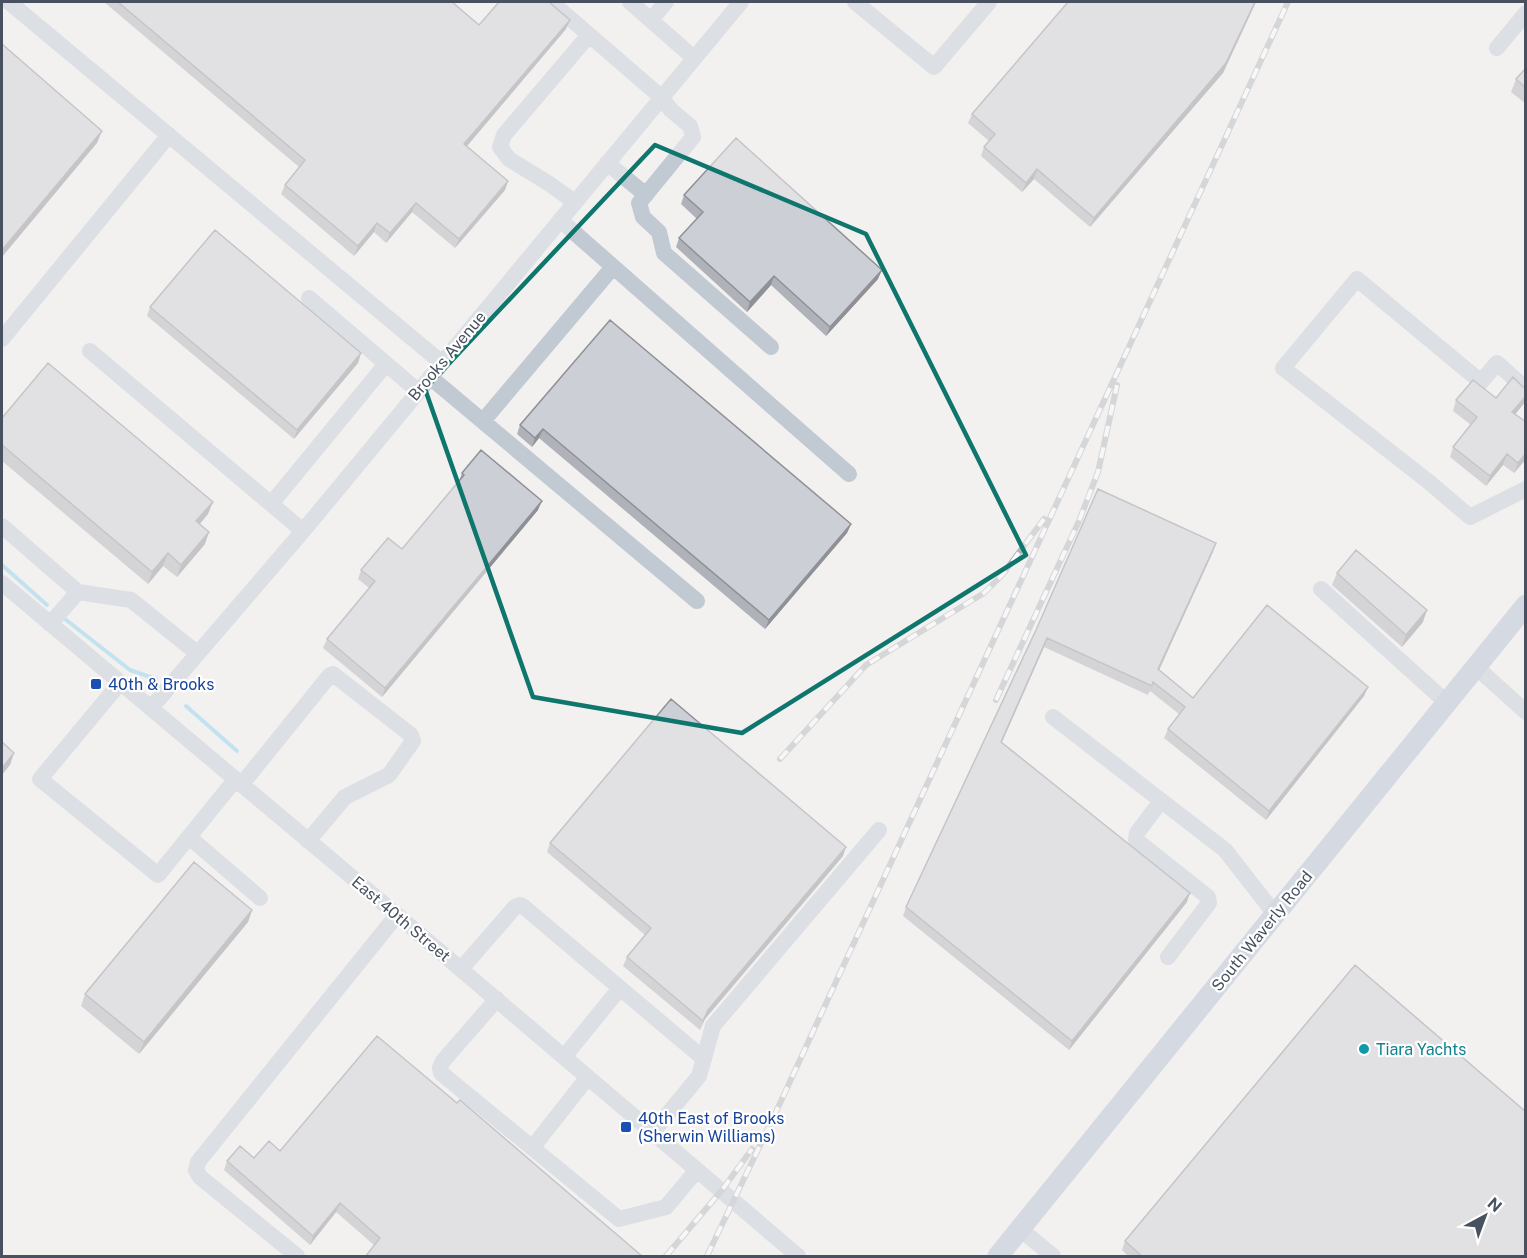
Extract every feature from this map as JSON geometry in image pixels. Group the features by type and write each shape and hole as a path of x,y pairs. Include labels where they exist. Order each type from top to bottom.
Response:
{"main road":[{"name":"South Waverly Road","path":"998,1257 1526,605"}],"street":[{"path":"9,2 442,363"},
{"path":"551,2 690,126 693,137 639,203 643,217 659,232 664,253 771,346"},
{"path":"630,2 694,58"},
{"path":"651,20 666,2"},
{"name":"Brooks Avenue","path":"150,708 303,531 741,2"},
{"path":"855,2 934,67 989,2"},
{"path":"1497,48 1526,14"},
{"path":"575,202 509,159 500,147 504,135 589,35"},
{"path":"2,339 169,135"},
{"path":"607,163 646,195"},
{"path":"560,220 849,474"},
{"path":"483,422 613,267"},
{"path":"1526,389 1497,363 1481,382 1357,279 1283,368 1429,482 1470,517 1526,489"},
{"path":"309,298 418,391"},
{"path":"90,351 303,531"},
{"path":"271,504 386,364"},
{"path":"430,377 697,601"},
{"path":"2,526 78,592 131,600 197,653"},
{"name":"East 40th Street","path":"2,583 497,999 798,1257"},
{"path":"1322,589 1447,703"},
{"path":"50,624 78,592"},
{"path":"1476,667 1526,712"},
{"path":"120,683 40,779 158,875 330,675 336,674 411,735 413,741 389,775 345,797 308,841"},
{"path":"1053,717 1225,850 1275,914"},
{"path":"1161,801 1137,833 1136,840 1208,897 1209,903 1168,957"},
{"path":"653,1132 699,1076 713,1026 879,830"},
{"path":"189,837 260,898"},
{"path":"461,969 515,907 520,905 704,1059"},
{"path":"297,1257 200,1177 196,1170 198,1162 397,915"},
{"path":"564,1057 620,988"},
{"path":"497,999 443,1061 440,1067 441,1073 619,1219 666,1207 697,1170"},
{"path":"532,1148 588,1077"},
{"path":"1020,1229 1053,1257"}],"highlighted area":[{"path":"655,145 866,234 1026,555 742,733 533,697 425,389"}],"building":[{"path":"118,2 452,2 479,25 499,2 549,2 570,20 464,144 508,181 459,239 416,203 390,233 377,223 358,246 285,185 305,160"},
{"path":"1068,2 1255,2 1226,63 1094,218 1037,169 1026,183 984,147 995,134 972,114"},
{"path":"2,44 102,131 2,250"},
{"path":"1526,68 1526,88 1516,79"},
{"path":"736,138 882,270 830,327 774,276 750,302 679,238 703,212 684,195"},
{"path":"215,230 361,353 297,430 150,307"},
{"path":"610,320 851,524 769,620 543,429 535,438 520,425"},
{"path":"48,363 213,502 196,521 209,532 181,565 168,553 152,572 2,445 2,418"},
{"path":"1513,377 1523,387 1526,387 1526,396 1512,412 1526,422 1526,453 1518,463 1507,454 1490,476 1453,447 1477,417 1456,400 1473,380 1496,398"},
{"path":"481,450 542,501 385,688 327,639 375,581 361,570 388,538 402,549 464,475 462,473"},
{"path":"1098,489 1216,543 1158,669 1193,698 1267,605 1368,687 1269,811 1168,729 1185,707 1153,682 1152,686 1047,638 1001,742 1190,893 1072,1041 906,907 1036,630"},
{"path":"1356,550 1427,610 1406,635 1337,573"},
{"path":"671,699 846,847 708,1010 703,1021 627,957 651,928 550,843"},
{"path":"2,742 14,753 2,768"},
{"path":"194,862 252,910 144,1042 85,994"},
{"name":"Tiara Yachts","path":"1355,965 1526,1112 1526,1257 1143,1257 1125,1241"},
{"path":"377,1036 457,1103 460,1100 643,1257 365,1257 380,1238 340,1203 313,1236 227,1161 240,1146 254,1158 269,1141 280,1151"}],"waterway":[{"path":"2,565 47,605"},
{"path":"65,619 130,670 156,679"},
{"path":"186,706 237,751"}],"railway":[{"path":"707,1256 775,1114 1288,2"},
{"path":"996,700 1079,521 1098,472 1117,385"},
{"path":"780,759 866,665 984,593 1003,574 1044,519"},
{"path":"666,1256 722,1190 752,1149"}],"place":[{"name":"40th & Brooks","path":"96,684"},
{"name":"Tiara Yachts","path":"1364,1049"},
{"name":"40th East of Brooks (Sherwin Williams)","path":"626,1127"}]}
